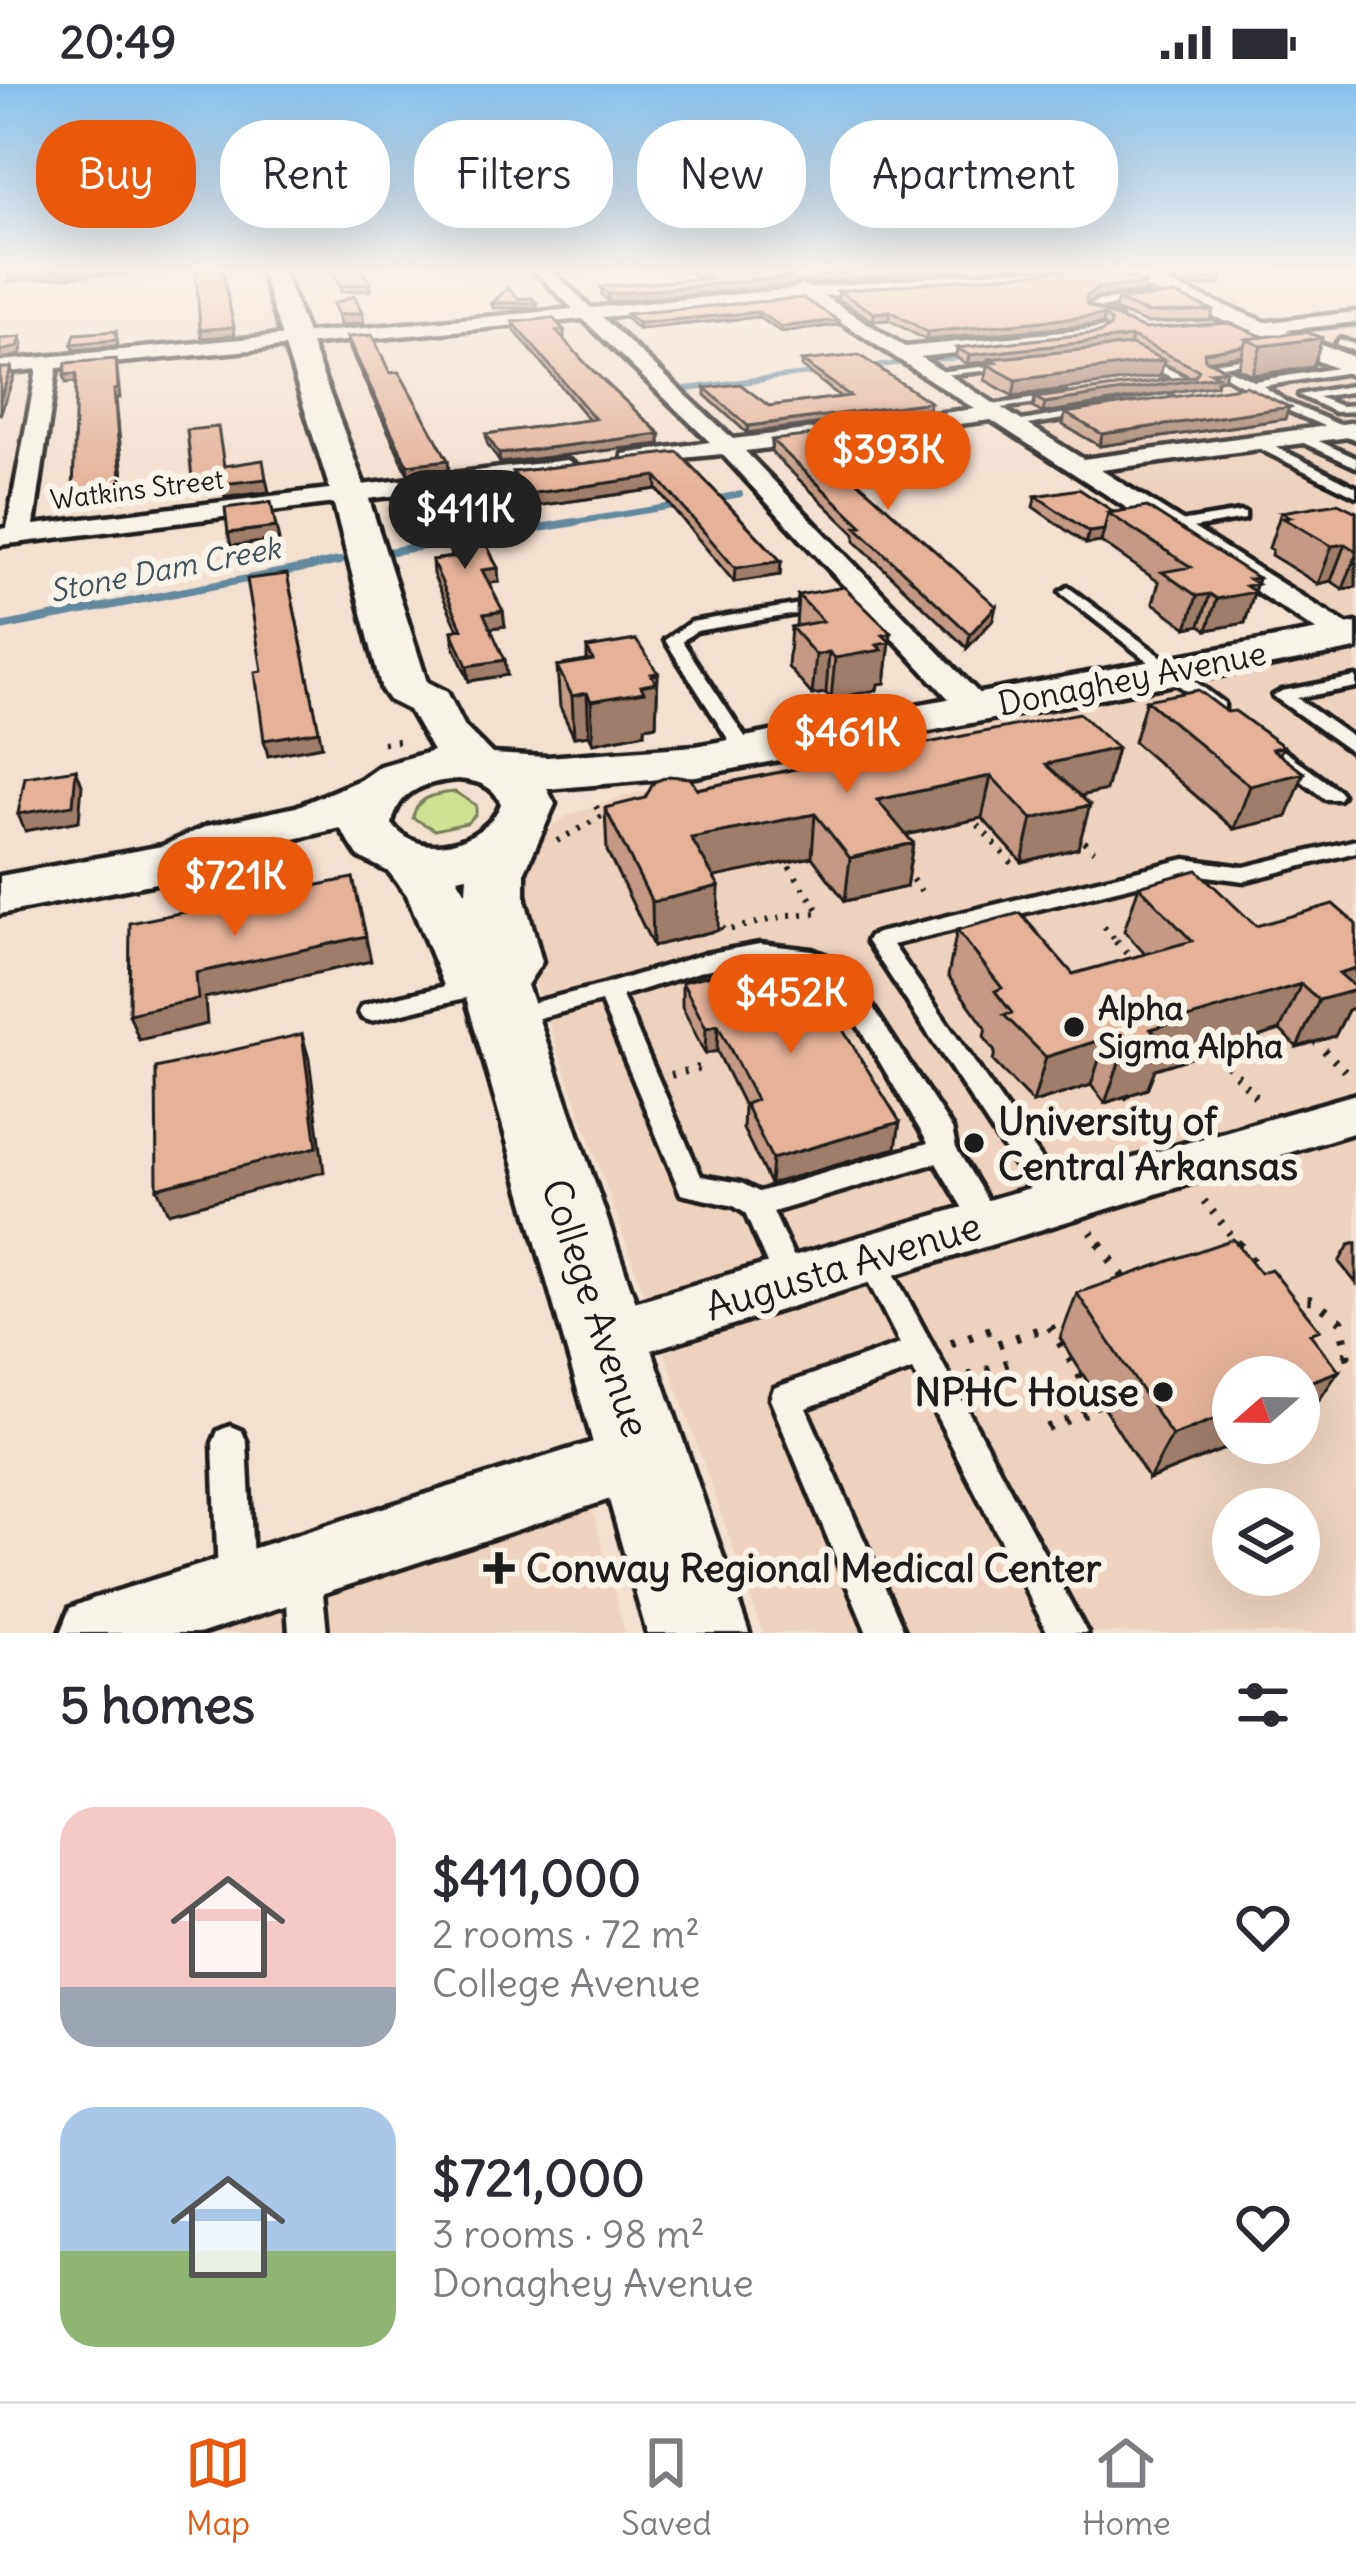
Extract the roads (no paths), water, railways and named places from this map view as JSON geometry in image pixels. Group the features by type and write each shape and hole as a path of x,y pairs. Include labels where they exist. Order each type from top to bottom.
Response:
{"street":[{"path":"0,367 270,342"},
{"path":"295,342 349,493 406,690 430,702 443,733 526,794 527,837"},
{"path":"619,342 728,447 976,708"},
{"path":"885,342 1174,526 1353,652"},
{"path":"900,352 996,342"},
{"path":"1286,342 1356,368"},
{"path":"9,536 48,363"},
{"name":"Watkins Street","path":"9,536 997,415"},
{"path":"1079,466 1299,436 1353,421"},
{"name":"Donaghey Avenue","path":"387,786 426,768 486,768 548,776 636,762 721,757 1170,671 1353,652"},
{"path":"0,895 176,861 227,838 311,820 387,786 404,740 394,708 406,690"},
{"name":"Donaghey Avenue","path":"398,855 462,859 527,837 564,804 644,784 721,757"},
{"name":"College Avenue","path":"387,786 370,802 365,824 376,844 398,855 435,890 466,973 499,1000 698,1633"},
{"name":"College Avenue","path":"499,1000 510,962 492,896 496,861 527,837"},
{"path":"176,861 233,864 324,847 398,855"},
{"name":"Augusta Avenue","path":"606,1337 987,1223 1073,1217 1355,1096"},
{"path":"95,1633 644,1457"}],"lane":[{"path":"1130,353 1187,381 1142,387"},
{"path":"1272,356 1210,364 1282,404 1353,421"},
{"path":"932,373 1022,364"},
{"path":"1257,387 1259,382 1356,368"},
{"path":"1234,390 1257,387"},
{"path":"1353,421 1305,394 1356,388"},
{"path":"997,415 1075,395"},
{"path":"997,415 1189,396"},
{"path":"1299,436 1356,463"},
{"path":"1256,442 1356,493"},
{"path":"1285,457 1328,450"},
{"path":"1174,526 1240,516"},
{"path":"1068,592 1229,715"},
{"path":"721,757 675,649 673,640 680,631 868,598"},
{"path":"1353,652 1282,696 1356,749"},
{"path":"1246,728 1332,795"},
{"path":"1073,1217 878,940 1185,866 1244,874 1356,847"},
{"path":"371,1012 609,992 777,949 813,954 836,969 942,1137 942,1150 987,1223"},
{"path":"609,992 691,1186 741,1195 756,1204 790,1282"},
{"path":"756,1204 942,1150"},
{"path":"871,1258 935,1348 1068,1633"},
{"path":"886,1633 786,1399 935,1348"},
{"path":"230,1443 236,1586"},
{"path":"302,1567 308,1633"}],"waterway":[{"name":"Stone Dam Creek","path":"921,360 972,358"},
{"name":"Stone Dam Creek","path":"866,367 902,363"},
{"name":"Stone Dam Creek","path":"758,380 824,372"},
{"name":"Stone Dam Creek","path":"758,380 764,379"},
{"name":"Stone Dam Creek","path":"678,390 758,380"},
{"name":"Stone Dam Creek","path":"739,382 758,380"},
{"name":"Stone Dam Creek","path":"710,500 740,494"},
{"name":"Stone Dam Creek","path":"557,525 685,504"},
{"name":"Stone Dam Creek","path":"557,525 575,522"},
{"name":"Stone Dam Creek","path":"473,539 557,525"},
{"name":"Stone Dam Creek","path":"387,552 454,541"},
{"name":"Stone Dam Creek","path":"0,627 340,561"}],"place":[{"name":"Alpha Sigma Alpha","path":"1074,1027"},
{"name":"University of Central Arkansas","path":"974,1143"},
{"name":"NPHC House","path":"1163,1392"},
{"name":"Conway Regional Medical Center","path":"499,1568"}]}
